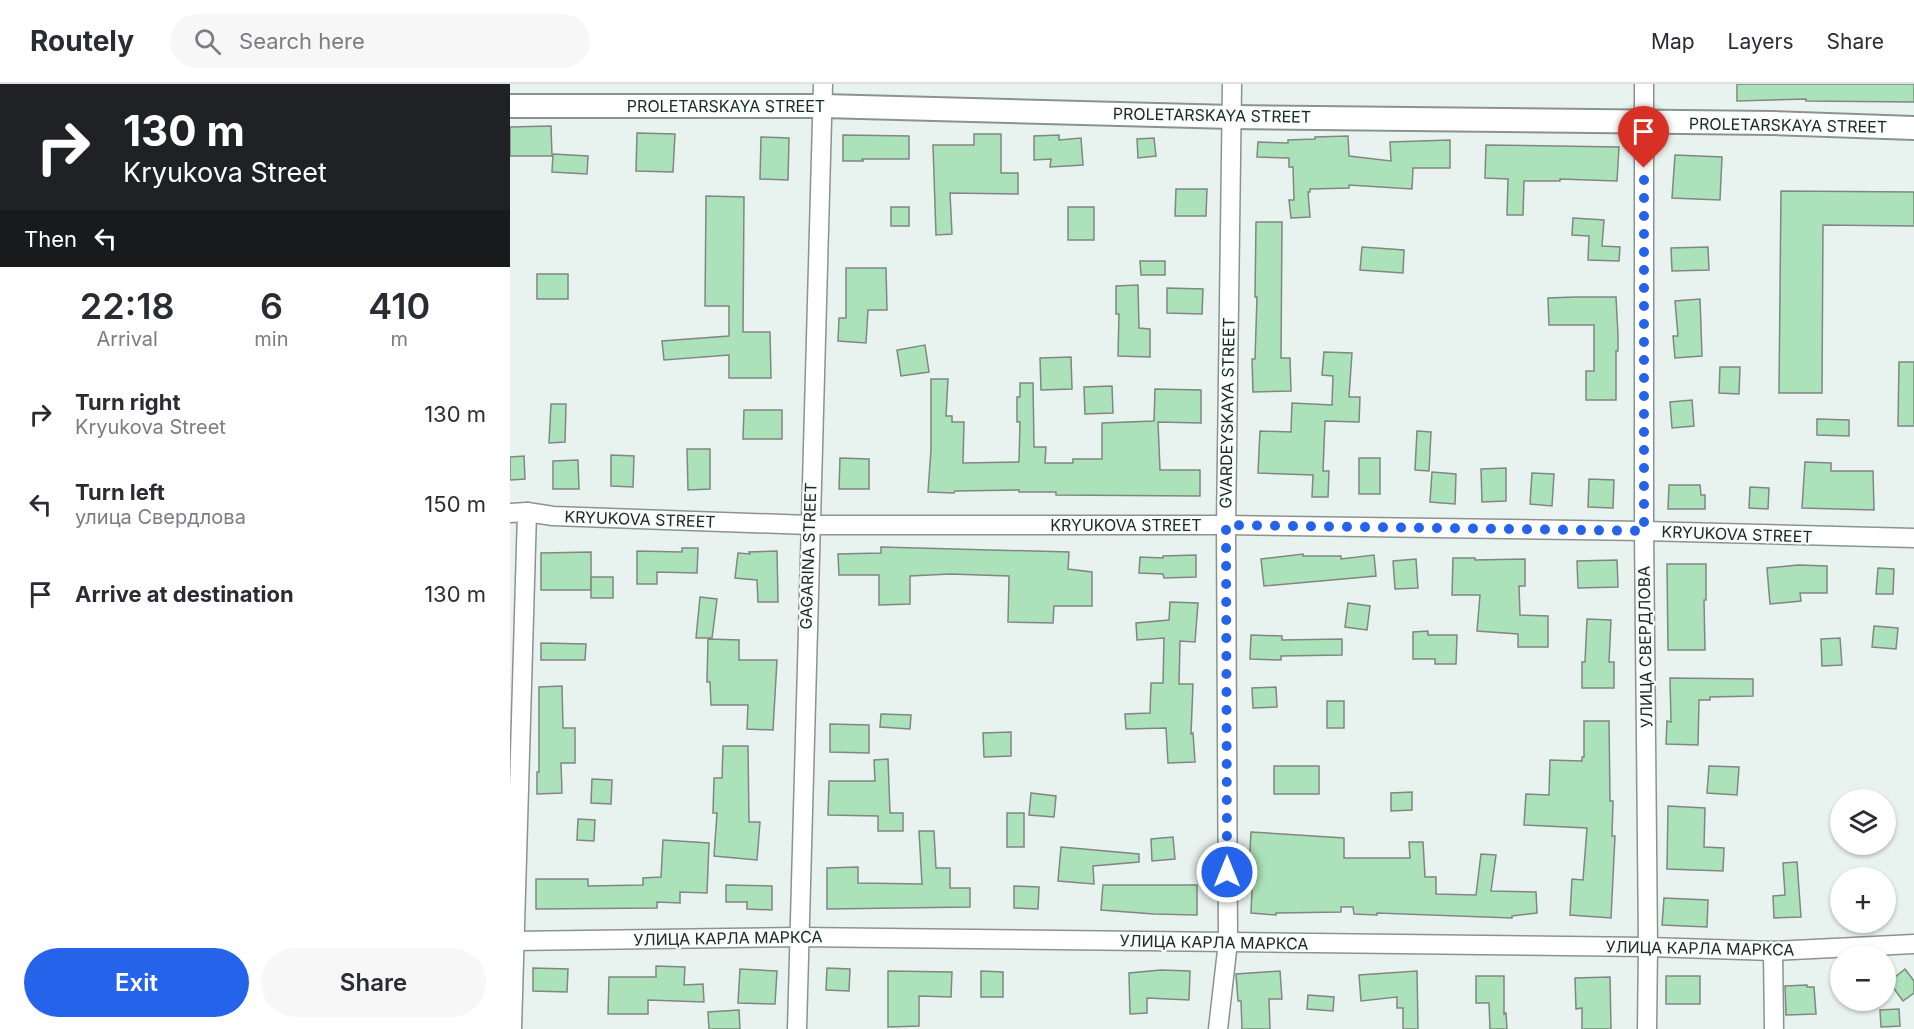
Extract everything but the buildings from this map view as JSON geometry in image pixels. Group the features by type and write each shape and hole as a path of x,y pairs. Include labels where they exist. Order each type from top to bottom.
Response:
{"main road":[{"name":"PROLETARSKAYA STREET","path":"510,106 823,95 1232,117 1773,123 1914,128"}],"street":[{"name":"GVARDEYSKAYA STREET","path":"1218,1029 1228,942 1226,525 1232,84"},
{"name":"УЛИЦА СВЕРДЛОВА","path":"1644,84 1647,1029"},
{"name":"GAGARINA STREET","path":"797,1029 809,525 823,95"},
{"name":"KRYUKOVA STREET","path":"518,512 553,516 809,525 1226,525 1644,531 1914,538"},
{"path":"512,1029 518,512"},
{"name":"УЛИЦА КАРЛА МАРКСА","path":"513,940 798,937 1648,947 1773,951 1914,944"},
{"path":"1773,951 1774,1029"}],"route":[{"path":"1227,872 1226,525 1644,531 1644,168"}]}
